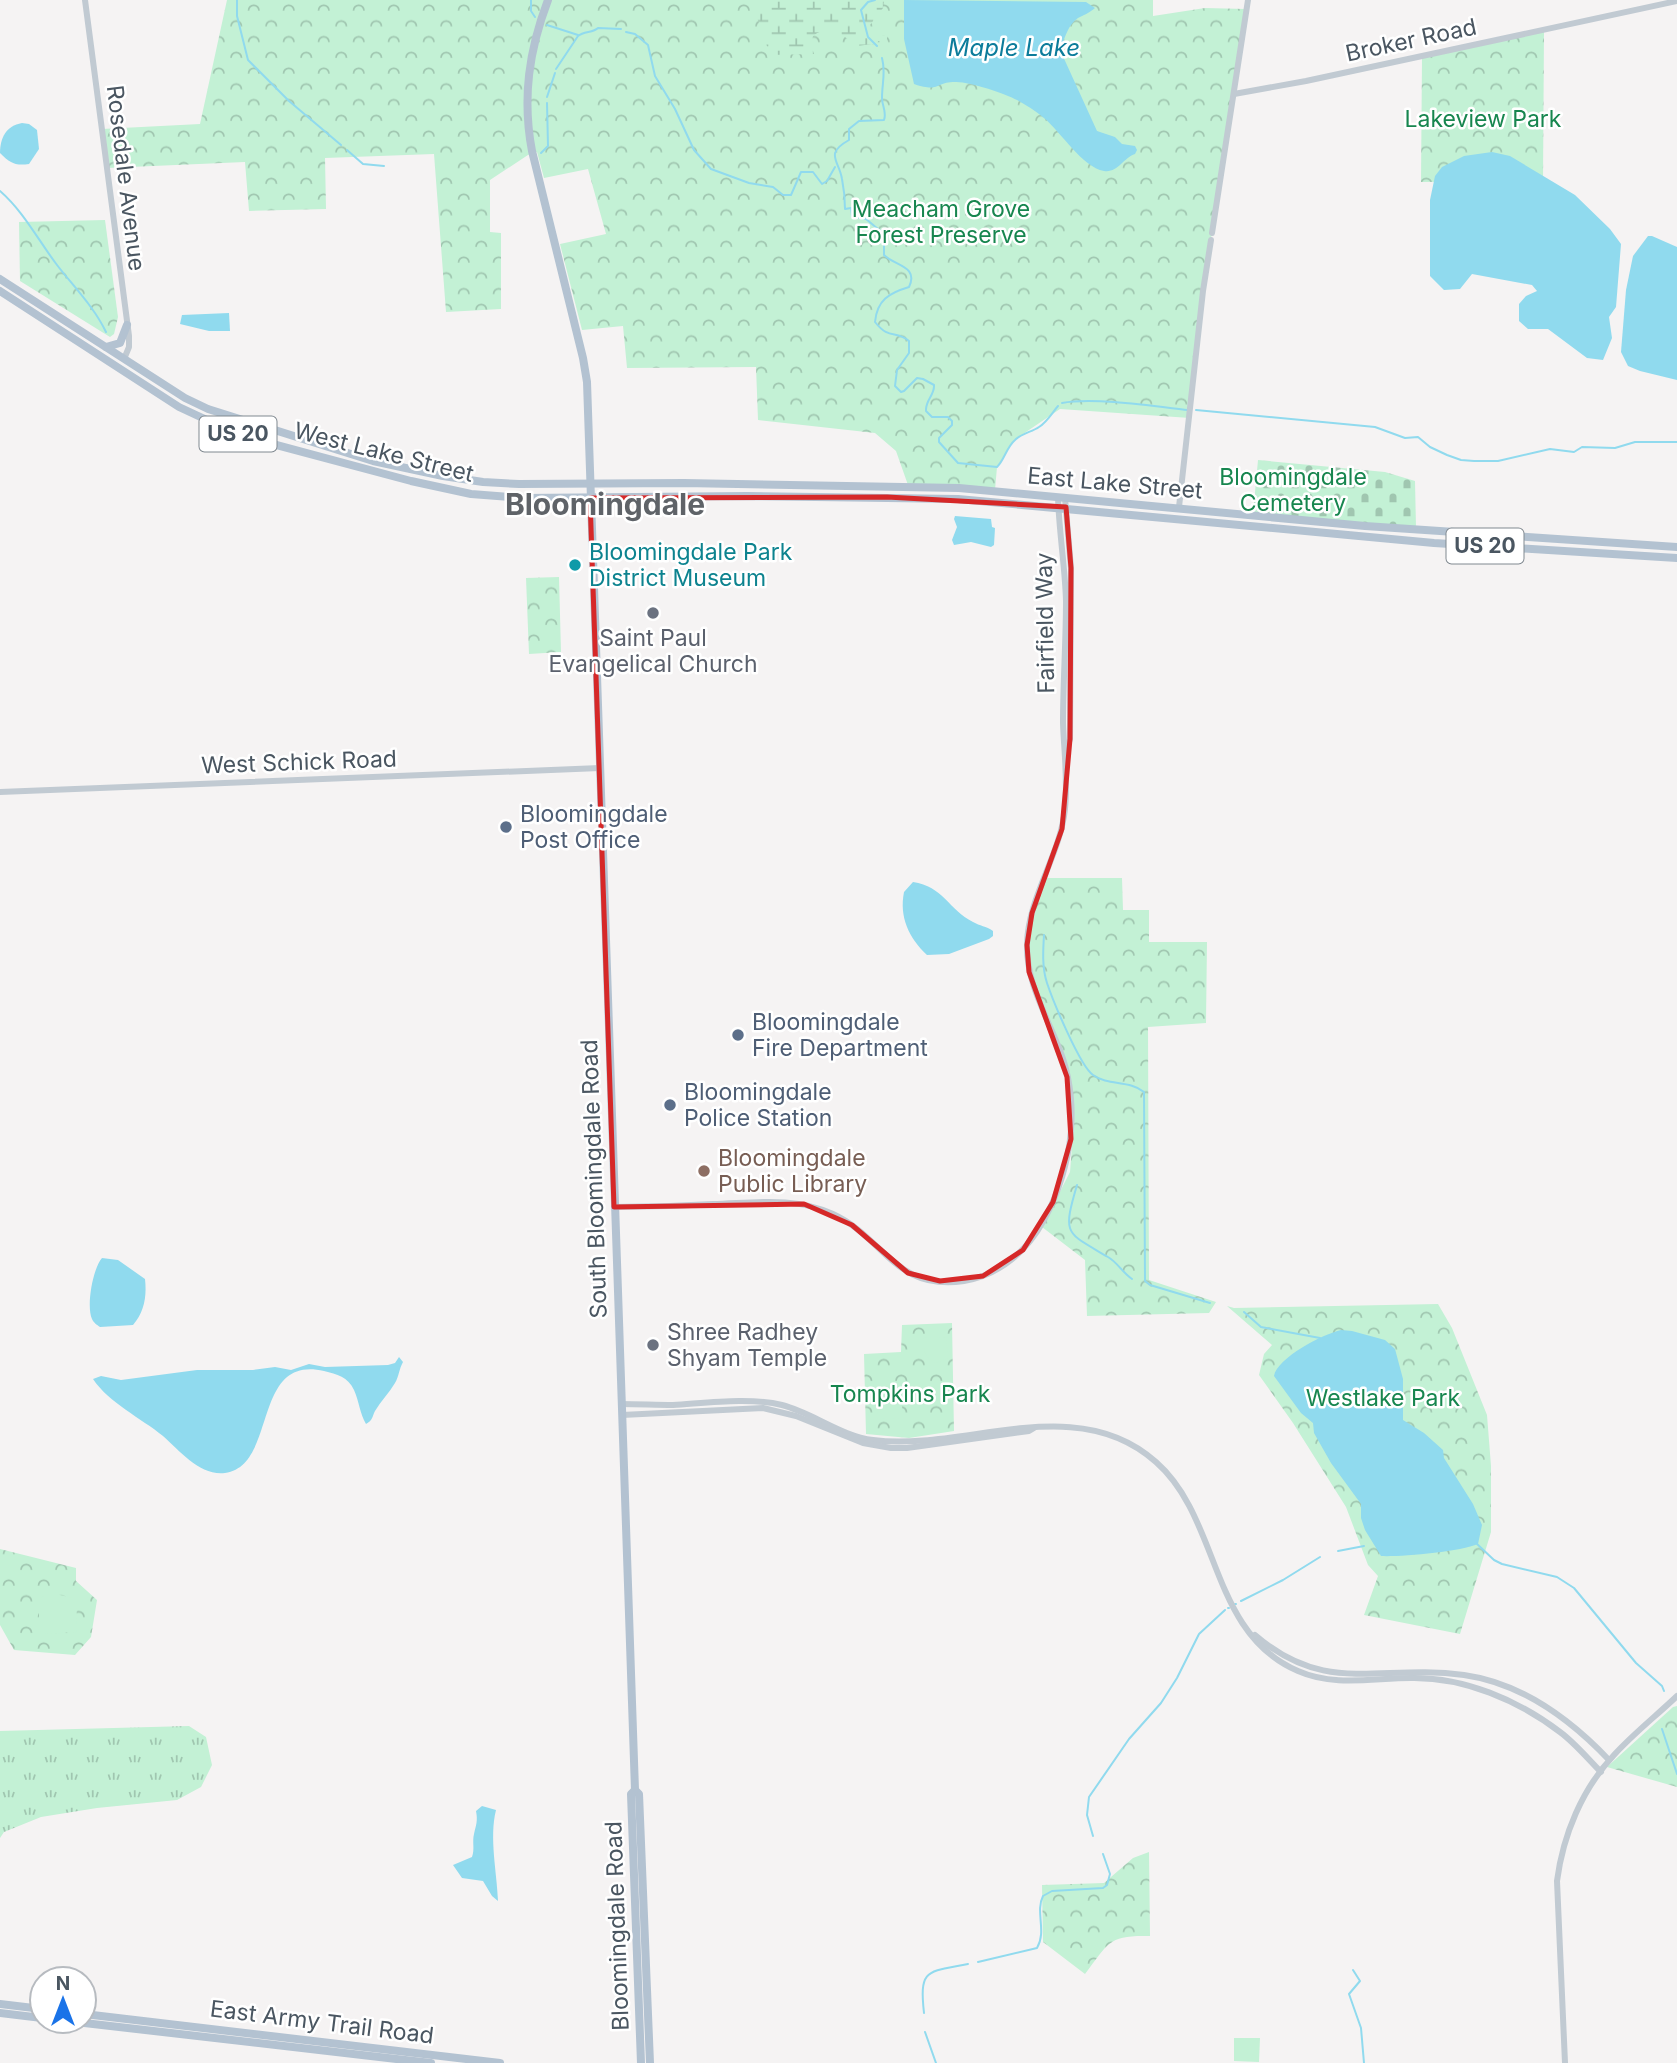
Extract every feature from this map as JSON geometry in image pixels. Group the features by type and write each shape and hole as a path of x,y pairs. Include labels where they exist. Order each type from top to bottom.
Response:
{"main road":[{"name":"South Bloomingdale Road","path":"548,0 535,38 529,68 528,126 585,367 635,1790 639,1794 642,1872"},
{"name":"West Lake Street","path":"0,279 185,398 208,409 373,461 443,477 483,482 590,484"},
{"name":"West Lake Street","path":"0,291 179,407 239,435 422,484 471,494 509,498 590,498"},
{"path":"106,347 120,343 128,325"},
{"path":"118,368 124,359"},
{"name":"East Lake Street","path":"590,484 947,488 1434,543 1677,558"},
{"path":"747,496 750,491 762,485"},
{"name":"East Lake Street","path":"590,498 747,496 958,499 1179,507 1388,528 1677,547"},
{"name":"Bloomingdale Road","path":"635,1790 631,1794 641,2063"},
{"name":"Bloomingdale Road","path":"642,1872 650,2063"},
{"path":"0,2004 28,2007"},
{"path":"0,2012 28,2016"},
{"path":"98,2016 140,2024"},
{"path":"98,2022 140,2024"},
{"name":"East Army Trail Road","path":"140,2024 431,2063"},
{"name":"East Army Trail Road","path":"140,2024 500,2063"}],"street":[{"name":"Rosedale Avenue","path":"85,0 128,325 129,347 124,359"},
{"path":"1179,507 1203,291 1248,0"},
{"name":"Broker Road","path":"1234,94 1677,1"},
{"name":"Fairfield Way","path":"614,1208 771,1202 804,1204 852,1225 894,1264 908,1273 922,1279 940,1281 962,1281 983,1276 1007,1264 1033,1239 1053,1202 1065,1168 1071,1139 1068,1077 1061,1052 1029,972 1027,950 1032,913 1062,830 1066,795 1072,603 1061,502"},
{"name":"West Schick Road","path":"0,792 600,768"},
{"path":"621,1404 766,1402 790,1408 870,1440 891,1441 1008,1428 1057,1426 1104,1433 1134,1446 1158,1463 1186,1501 1229,1601 1259,1646 1270,1655 1298,1671 1321,1678 1343,1681 1423,1678 1463,1684 1491,1693 1560,1732 1601,1772"},
{"path":"622,1415 763,1408 796,1416 863,1443 891,1448 973,1440 1034,1428"},
{"path":"1245,1627 1274,1651 1300,1665 1323,1672 1432,1672 1466,1675 1508,1688 1540,1703 1557,1715 1609,1760"},
{"path":"1566,2063 1557,1881 1560,1856 1583,1797 1609,1760 1677,1697"}],"highlighted area":[{"path":"887,497 1066,507 1071,568 1070,739 1062,829 1032,913 1027,945 1029,972 1067,1077 1071,1139 1053,1202 1023,1250 983,1276 940,1281 908,1273 852,1225 804,1204 614,1207 590,498"}],"green space":[{"name":"Meacham Grove Forest Preserve","path":"227,0 1153,0 1153,16 1205,8 1246,9 1203,291 1190,418 1060,409 1014,440 997,467 995,490 908,485 896,451 875,433 758,420 756,367 627,368 623,326 582,330 560,244 606,234 588,169 544,178 537,152 490,180 490,232 501,233 501,309 446,312 434,154 325,158 326,209 249,211 245,162 107,168 102,129 200,124"},
{"path":"755,0 884,0 883,8 870,25 875,36 887,35 887,42 878,41 875,46 857,46 836,32 825,31 813,36 811,45 814,54 769,55 756,15 758,8"},
{"name":"Lakeview Park","path":"1544,31 1543,181 1421,182 1422,57"},
{"path":"105,220 118,317 114,334 110,337 20,281 19,222"},
{"name":"Bloomingdale Cemetery","path":"1258,460 1385,472 1415,481 1416,528 1253,514"},
{"path":"559,577 561,652 529,654 526,578"},
{"path":"1047,878 1122,878 1123,910 1149,910 1149,942 1207,942 1206,1023 1148,1027 1149,1280 1216,1302 1209,1313 1087,1316 1085,1260 1042,1227 1070,1172 1074,1121 1070,1079 1030,971 1029,938 1038,899"},
{"name":"Westlake Park","path":"1438,1304 1452,1328 1487,1415 1491,1466 1491,1532 1460,1634 1364,1615 1378,1576 1368,1565 1346,1507 1259,1375 1264,1354 1272,1345 1227,1306"},
{"name":"Tompkins Park","path":"952,1323 954,1431 909,1438 866,1434 864,1354 901,1352 902,1325"},
{"path":"946,1337 948,1358 936,1363 925,1353 924,1338"},
{"path":"888,1395 899,1400 902,1406 901,1414 899,1418 878,1419 877,1402"},
{"path":"0,1549 76,1568 76,1581 97,1600 91,1637 75,1655 14,1650 0,1625"},
{"path":"49,1595 73,1598 77,1606 76,1632 45,1634 39,1629 39,1598"},
{"path":"1677,1706 1677,1787 1607,1767 1673,1707"},
{"path":"189,1726 206,1737 212,1765 201,1787 177,1800 41,1817 4,1832 0,1838 0,1731"},
{"path":"1149,1852 1150,1936 1126,1937 1111,1943 1085,1974 1043,1942 1042,1885 1104,1883 1133,1858"},
{"path":"1234,2038 1260,2038 1259,2062 1234,2061"}],"water":[{"name":"Maple Lake","path":"904,0 1086,2 1095,8 1076,19 1065,37 1061,52 1097,131 1115,137 1122,144 1135,146 1135,154 1117,168 1104,171 1080,156 1041,115 1012,97 961,82 949,82 933,87 914,84 904,39"},
{"path":"22,123 37,130 39,149 29,164 20,165 0,153 5,134"},
{"path":"1492,152 1510,156 1575,195 1610,229 1621,244 1616,307 1609,317 1612,338 1603,360 1587,358 1548,329 1528,329 1519,321 1519,304 1526,296 1537,291 1532,285 1472,274 1460,289 1444,290 1430,276 1430,200 1435,176 1442,167 1464,156"},
{"path":"1648,236 1677,247 1677,380 1628,366 1621,352 1626,290 1633,256"},
{"path":"229,313 230,331 209,331 180,324 182,315"},
{"path":"955,516 991,519 992,527 995,528 994,545 991,547 971,542 954,545 952,540 957,527"},
{"path":"913,882 932,888 965,917 993,931 993,936 949,954 927,955 910,934 904,918 904,892"},
{"path":"102,1258 118,1260 145,1279 144,1304 133,1325 100,1327 93,1320 90,1313 91,1287"},
{"path":"1341,1330 1385,1340 1395,1349 1403,1379 1403,1420 1424,1433 1443,1450 1444,1458 1473,1504 1482,1525 1478,1544 1444,1552 1381,1556 1365,1530 1361,1518 1361,1504 1331,1463 1314,1433 1313,1423 1301,1413 1274,1376 1283,1362 1292,1355 1323,1336"},
{"path":"399,1357 403,1362 396,1380 366,1424 354,1390 342,1377 324,1371 301,1370 285,1379 275,1394 253,1452 241,1466 225,1473 199,1467 163,1436 108,1396 93,1379 101,1376 121,1380 197,1370 253,1370 275,1367 291,1370 309,1364 325,1367 388,1365 395,1363"},
{"path":"482,1806 496,1810 493,1843 498,1901 483,1881 462,1878 453,1865 472,1857 476,1811"}],"waterway":[{"path":"237,0 237,16 248,60 289,101 341,145"},
{"path":"531,0 531,11 535,17"},
{"path":"875,0 868,2 861,10 868,37 877,46"},
{"path":"547,25 578,35"},
{"path":"556,69 580,34 598,28 621,29"},
{"path":"626,32 635,34 648,45 655,76 675,109 694,150 711,169 749,183 773,187 783,195 791,195 801,172 813,172 822,184 827,181 835,167"},
{"path":"882,58 884,120 859,121 849,129 849,140 837,149 835,158 842,179 845,209 851,208 852,216 866,219 884,234 884,255 904,267 911,275 909,287 885,298 876,314 875,322 880,328 909,341 909,353 897,370 895,386 901,392 904,391 917,378 934,385 926,411 932,417 948,417 952,421 952,425 939,438 939,442 958,463 997,467 1015,440 1042,425 1058,406"},
{"path":"547,97 555,73"},
{"path":"541,153 548,146 547,103"},
{"path":"347,150 363,164 384,166"},
{"path":"0,191 24,217 106,332"},
{"path":"1062,403 1106,402 1187,410"},
{"path":"1196,410 1375,427 1405,438 1418,437 1430,447 1447,455 1474,461 1498,461 1550,449 1574,452 1582,447 1615,448 1635,442 1677,442"},
{"path":"1044,935 1043,953 1047,983 1081,1059 1093,1075 1144,1092 1145,1281 1150,1285 1210,1303"},
{"path":"1077,1185 1070,1214 1071,1231 1083,1242 1111,1259 1132,1279"},
{"path":"1244,1312 1261,1327 1320,1338"},
{"path":"1476,1543 1502,1564 1557,1577 1574,1588 1636,1663 1662,1686 1664,1691"},
{"path":"1338,1551 1364,1546"},
{"path":"1241,1601 1320,1557"},
{"path":"1093,1836 1087,1815 1089,1797 1129,1739 1161,1703 1199,1634 1225,1610"},
{"path":"1662,1729 1677,1774"},
{"path":"978,1962 1037,1948 1041,1935 1040,1908 1043,1896 1052,1891 1103,1888 1107,1885 1110,1874 1103,1854"},
{"path":"924,2013 923,1987 929,1975 935,1971 968,1964"},
{"path":"1353,1970 1360,1981 1349,1994 1361,2028 1364,2063"},
{"path":"925,2032 936,2063"}],"place":[{"name":"Bloomingdale Park District Museum","path":"575,565"},
{"name":"Saint Paul Evangelical Church","path":"653,613"},
{"name":"Bloomingdale Post Office","path":"506,827"},
{"name":"Bloomingdale Fire Department","path":"738,1035"},
{"name":"Bloomingdale Police Station","path":"670,1105"},
{"name":"Bloomingdale Public Library","path":"704,1171"},
{"name":"Shree Radhey Shyam Temple","path":"653,1345"}],"district":[{"name":"Bloomingdale","path":"605,505"}]}
